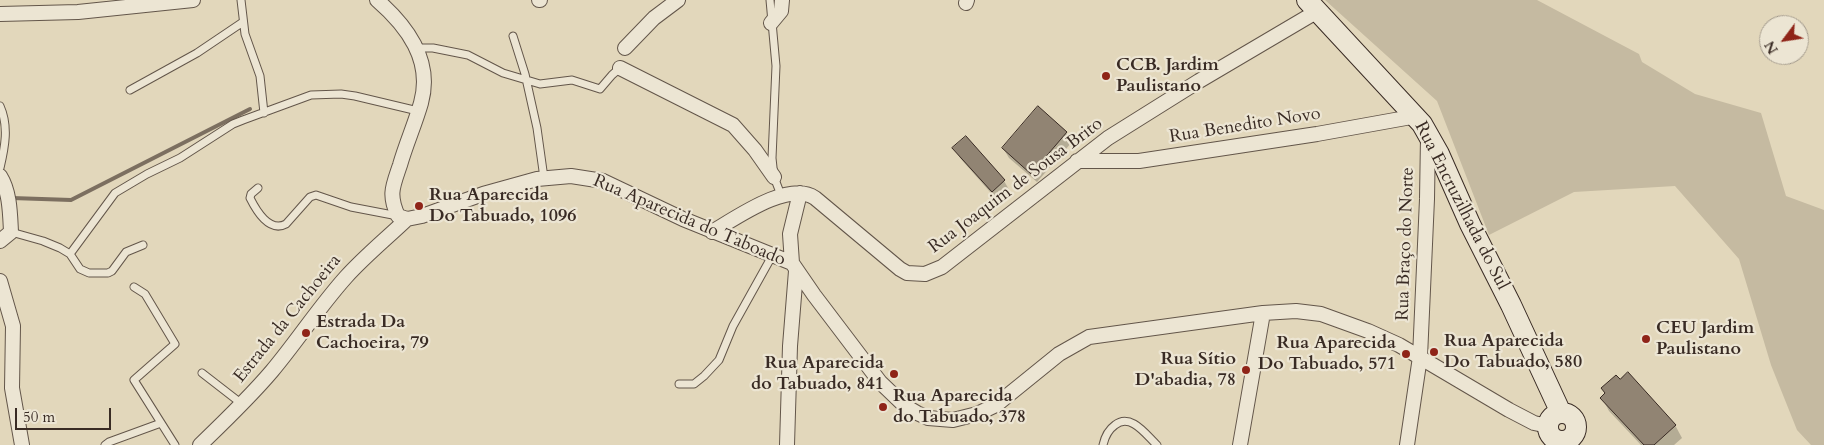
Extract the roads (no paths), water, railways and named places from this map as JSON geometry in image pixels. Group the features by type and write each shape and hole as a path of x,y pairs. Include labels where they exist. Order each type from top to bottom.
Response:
{"street":[{"path":"0,14 78,12 193,0"},
{"path":"376,0 398,20 410,36 417,48 424,80 421,101 391,197 403,218"},
{"path":"625,48 654,18 678,0"},
{"path":"772,22 781,11 782,0"},
{"name":"Rua Encruzilhada do Sul","path":"1312,6 1417,116 1428,134 1511,305 1555,419 1569,415 1574,420 1576,426 1571,441"},
{"name":"Rua Joaquim de Sousa Brito","path":"800,193 815,198 900,269 907,272 925,274 942,267 1108,138 1199,81 1312,6"},
{"path":"620,68 732,125 755,150 774,177"},
{"name":"Rua Benedito Novo","path":"1077,161 1110,162 1156,158 1317,134 1417,116"},
{"name":"Rua Braço do Norte","path":"1407,445 1420,357 1428,134"},
{"path":"0,176 5,184 10,210 5,237"},
{"name":"Rua Aparecida do Taboado","path":"403,218 422,216 483,194 544,178 571,176 603,181 712,232 794,267 880,382 905,406 928,418 940,420 967,418 996,405 1059,354 1089,337 1285,311 1320,314 1368,331 1420,357 1534,423 1555,419"},
{"path":"712,232 781,196 800,193 790,234 794,267 787,445"},
{"name":"Estrada da Cachoeira","path":"200,445 242,404 274,368 344,278 403,218"},
{"path":"0,281 13,326 12,388 22,445"},
{"path":"1240,445 1263,313"}],"lane":[{"path":"241,0 245,34 260,76 264,113"},
{"path":"770,0 776,66 772,142 774,177 781,196"},
{"path":"130,90 197,53 243,22"},
{"path":"513,36 537,128 544,178"},
{"path":"417,48 433,48 468,55 493,68 540,84 572,80 600,89 612,74 620,68"},
{"path":"70,254 115,193 147,174 180,158 233,124 306,96 328,94 360,97 418,111"},
{"path":"0,106 6,124 4,150 0,168"},
{"path":"258,188 251,194 250,198 260,214 273,226 280,227 293,218 310,197 316,195 351,208 403,218"},
{"path":"5,237 43,241 70,254 84,272 95,274 108,273 116,268 126,252 143,245"},
{"path":"679,384 694,384 719,360 734,326 772,256"},
{"path":"134,287 146,294 175,344 134,380 175,445"},
{"path":"202,372 242,404"},
{"path":"1103,445 1110,429 1118,422 1126,420 1141,428 1157,445"},
{"path":"105,445 161,424"}],"waterway":[{"path":"12,198 71,200 250,109"}],"place":[{"name":"CCB. Jardim Paulistano","path":"1106,76"},
{"name":"Rua Aparecida Do Tabuado, 1096","path":"419,206"},
{"name":"Estrada Da Cachoeira, 79","path":"306,333"},
{"name":"CEU Jardim Paulistano","path":"1646,339"},
{"name":"Rua Aparecida Do Tabuado, 580","path":"1434,352"},
{"name":"Rua Aparecida Do Tabuado, 571","path":"1406,354"},
{"name":"Rua Sítio D'abadia, 78","path":"1246,370"},
{"name":"Rua Aparecida do Tabuado, 841","path":"894,374"},
{"name":"Rua Aparecida do Tabuado, 378","path":"883,407"}]}
